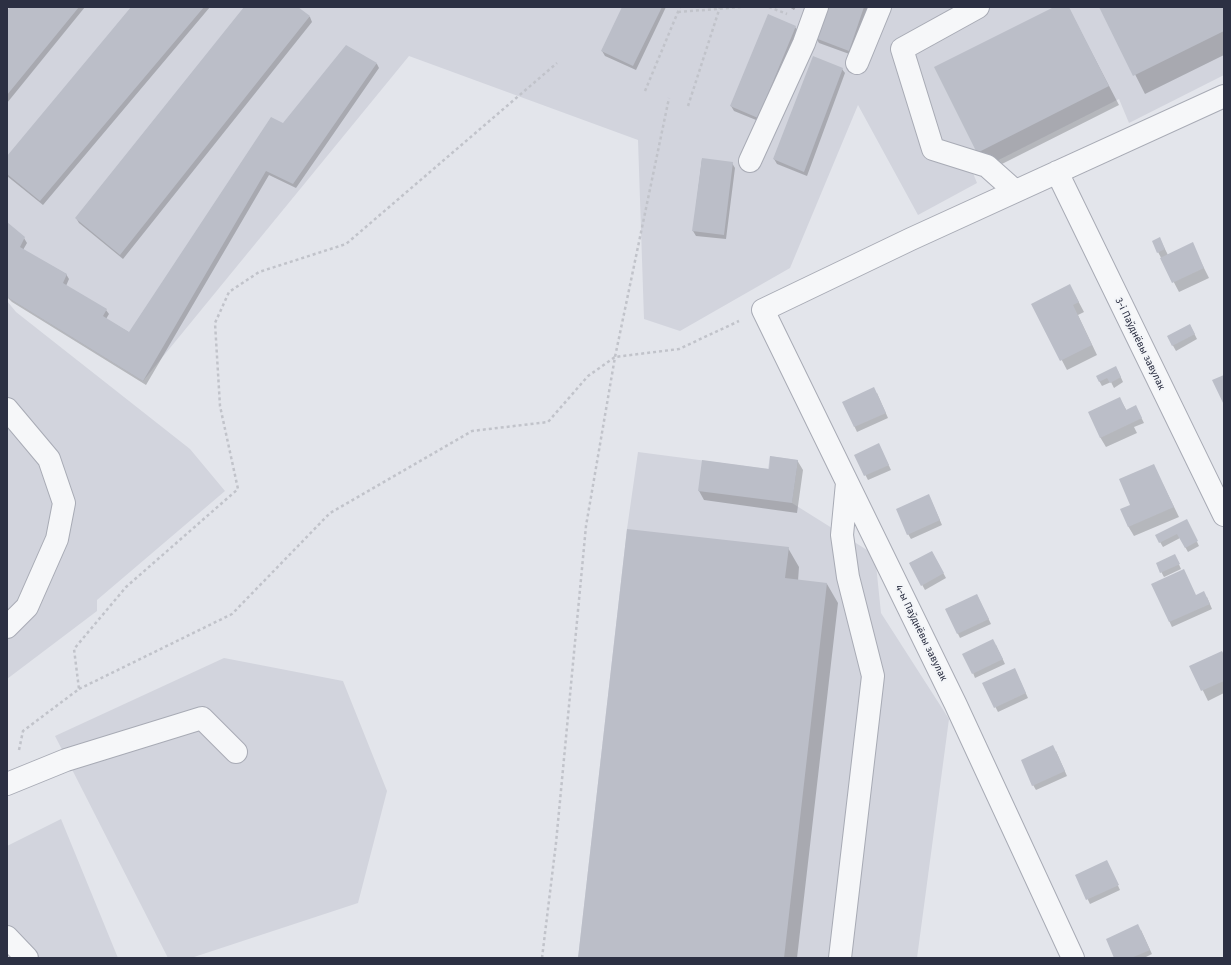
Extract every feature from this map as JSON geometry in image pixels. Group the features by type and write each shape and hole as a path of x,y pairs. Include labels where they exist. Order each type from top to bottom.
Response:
{"street":[{"path":"750,161 804,43 817,7"},
{"path":"857,63 880,7"},
{"path":"978,7 902,49 933,149 986,166 1015,191"},
{"path":"763,310 1015,191 1224,96"},
{"name":"3-і Паўднёвы завулак","path":"1057,172 1224,516"},
{"name":"4-ы Паўднёвы завулак","path":"763,310 955,703 1073,958"},
{"path":"7,408 49,459 64,503 57,539 27,607 7,627"},
{"path":"840,958 873,676 848,577 842,535 848,483"},
{"path":"10,783 66,760 202,718 236,752"},
{"path":"7,937 27,958"}],"path":[{"path":"644,90 680,7"},
{"path":"678,12 742,7"},
{"path":"688,106 719,8"},
{"path":"79,689 74,649 126,586 238,490 220,406 214,323 229,292 260,272 346,244 557,63"},
{"path":"542,958 556,843 586,526 615,357 668,98"},
{"path":"10,783 23,731 79,689 232,614 330,513 472,430 548,422 588,376 615,357 679,349 763,310"}],"shaded area":[{"path":"7,7 1224,7 1224,75 1129,123 1119,99 973,173 977,183 918,215 858,105 790,268 680,331 644,319 638,140 409,56 143,381 7,297"},
{"path":"7,301 16,312 190,449 225,491 97,600 97,611 7,679"},
{"path":"638,452 768,469 770,456 798,460 792,503 875,555 881,613 949,719 917,958 578,958 627,529"},
{"path":"224,658 343,681 387,791 358,903 191,958 168,958 55,736"},
{"path":"61,819 118,958 7,958 7,846"}],"building":[{"path":"10,7 79,7 7,95 7,11"},
{"path":"131,7 204,7 40,201 7,174 7,156"},
{"path":"244,7 298,7 310,16 120,255 75,218"},
{"path":"622,7 662,7 633,66 601,51"},
{"path":"827,7 864,7 849,51 815,38"},
{"path":"1054,7 1069,7 1109,86 977,153 934,67"},
{"path":"1099,7 1224,7 1224,31 1133,76"},
{"path":"768,14 796,26 758,118 730,106"},
{"path":"346,45 377,63 293,184 266,171 143,381 7,297 7,222 25,237 20,247 67,274 63,283 107,309 103,316 129,332 271,117 283,123"},
{"path":"813,56 843,68 804,172 773,159"},
{"path":"702,158 733,162 724,235 692,231"},
{"path":"1160,237 1165,249 1157,253 1152,241"},
{"path":"1193,242 1204,268 1172,283 1160,258"},
{"path":"1070,284 1079,302 1073,305 1092,345 1060,361 1031,304"},
{"path":"1190,324 1195,334 1172,346 1167,336"},
{"path":"1116,366 1121,377 1110,383 1107,378 1099,382 1096,376"},
{"path":"1224,375 1224,405 1212,380"},
{"path":"874,387 886,413 854,427 842,402"},
{"path":"1120,397 1126,410 1136,405 1142,418 1100,438 1088,412"},
{"path":"879,443 889,465 864,476 854,455"},
{"path":"770,456 798,460 792,503 698,491 702,460 769,469"},
{"path":"1154,464 1174,507 1128,527 1120,509 1130,505 1119,479"},
{"path":"929,494 940,520 907,535 896,509"},
{"path":"1187,519 1198,541 1185,548 1177,534 1159,543 1155,535"},
{"path":"627,529 789,547 785,578 827,583 784,958 578,958"},
{"path":"932,551 944,573 921,586 909,563"},
{"path":"1175,554 1180,564 1160,573 1156,563"},
{"path":"1184,569 1196,595 1204,591 1210,604 1169,622 1151,584"},
{"path":"977,594 989,619 957,634 945,609"},
{"path":"993,639 1003,659 972,674 962,654"},
{"path":"1222,651 1224,655 1224,681 1201,691 1189,666"},
{"path":"1015,668 1026,693 994,708 982,683"},
{"path":"1053,745 1065,771 1032,786 1021,760"},
{"path":"1107,860 1119,885 1086,900 1075,875"},
{"path":"1138,924 1150,950 1131,958 1114,958 1106,939"}]}
